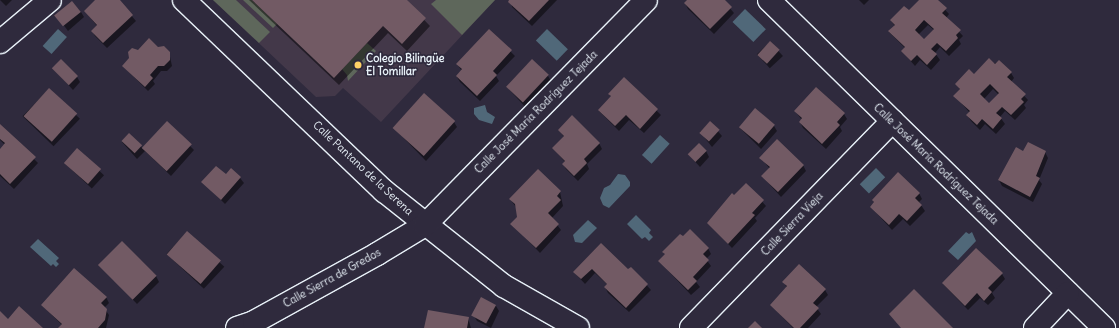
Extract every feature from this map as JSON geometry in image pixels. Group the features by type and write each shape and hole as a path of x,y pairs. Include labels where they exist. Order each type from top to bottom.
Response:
{"street":[{"path":"0,42 50,0"},
{"name":"Calle Pantano de la Serena","path":"184,0 384,192 504,286 578,328"},
{"name":"Calle José María Rodríguez Tejada","path":"425,225 646,0"},
{"name":"Calle José María Rodríguez Tejada","path":"769,0 1104,328"},
{"name":"Calle Sierra Vieja","path":"691,328 892,121"},
{"name":"Calle Sierra de Gredos","path":"237,328 254,322 370,258 425,225"},
{"path":"1035,328 1068,293"}],"shaded area":[{"name":"Colegio Bilingüe El Tomillar","path":"213,0 495,0 381,122 343,88 335,96 316,97"}],"green space":[{"path":"213,0 236,0 270,32 259,43"},
{"path":"243,0 252,0 277,24 273,28"},
{"path":"436,0 495,0 462,35 431,4"},
{"path":"367,43 376,51 348,81 347,75 342,69"}],"water":[{"path":"745,9 766,29 753,42 732,22"},
{"path":"58,29 67,37 52,54 43,46"},
{"path":"547,29 568,49 557,61 536,41"},
{"path":"485,105 487,112 495,117 492,124 479,120 474,114 474,108"},
{"path":"660,135 670,144 652,164 642,155"},
{"path":"876,168 885,177 869,193 860,184"},
{"path":"618,174 625,175 630,182 630,186 609,208 603,205 600,198 604,188 610,185"},
{"path":"636,215 651,230 649,233 653,237 649,241 645,237 642,239 627,224"},
{"path":"588,220 597,228 582,243 575,242 573,235"},
{"path":"966,232 969,234 972,232 976,241 958,260 948,251"},
{"path":"38,239 59,258 56,261 59,264 56,267 53,264 51,266 30,247"}],"building":[{"path":"95,0 120,0 133,15 103,43 91,31 97,25 84,11"},
{"path":"252,0 407,0 426,18 402,44 383,26 334,78"},
{"path":"509,0 549,0 529,21 508,2"},
{"path":"687,0 725,0 732,7 710,29 684,3"},
{"path":"919,0 938,0 947,8 942,13 961,30 956,35 958,38 946,51 937,43 931,49 937,54 927,65 917,55 911,61 901,51 905,47 888,31 895,25 890,20 904,6 909,10","holes":["924,20 934,29 924,39 915,30"]},
{"path":"72,1 81,12 63,26 54,15"},
{"path":"489,29 512,50 493,71 497,75 477,96 456,76 462,69 456,64"},
{"path":"149,38 158,47 164,46 170,52 170,60 164,66 158,66 150,75 153,78 145,87 122,66 129,58 128,52 132,48 138,50"},
{"path":"770,41 780,50 767,64 757,55"},
{"path":"989,58 995,64 999,60 1012,72 1007,77 1026,94 1021,99 1024,102 1011,115 1002,107 996,113 1002,118 993,129 982,119 977,125 966,115 970,111 953,96 960,89 955,84 969,69 974,74","holes":["990,84 999,93 989,103 980,94"]},
{"path":"61,59 78,76 69,85 52,68"},
{"path":"532,59 549,75 523,102 506,87"},
{"path":"624,77 658,109 640,129 626,115 615,126 598,110 611,96 608,94"},
{"path":"816,87 845,113 837,122 840,125 822,144 799,122 802,118 794,111"},
{"path":"49,88 77,113 52,142 24,116"},
{"path":"424,93 455,121 424,156 393,128"},
{"path":"755,108 775,125 759,144 739,127"},
{"path":"572,115 600,143 584,159 587,163 574,176 562,164 565,161 552,148 564,136 558,130"},
{"path":"167,121 192,144 167,171 142,148"},
{"path":"710,121 720,130 709,142 699,133"},
{"path":"0,124 36,157 10,184 0,174 0,149 5,143 0,139"},
{"path":"129,133 142,145 135,153 121,141"},
{"path":"777,139 804,165 778,192 761,176 770,167 759,158"},
{"path":"1028,142 1046,151 1036,176 1040,178 1030,197 998,180 1016,147 1023,151"},
{"path":"699,143 707,151 695,162 688,154"},
{"path":"77,148 101,169 88,184 64,163"},
{"path":"216,166 226,174 231,168 241,177 221,200 201,182"},
{"path":"538,169 561,191 557,196 561,200 548,213 559,224 536,248 510,224 517,217 515,204 509,199"},
{"path":"898,172 920,193 915,198 922,205 907,221 899,214 889,225 870,207 874,202 872,200"},
{"path":"746,183 764,200 752,213 755,215 728,244 707,223 732,193 734,195"},
{"path":"690,229 709,248 703,254 709,260 693,277 697,281 688,290 658,261 665,254 662,252 680,234 683,236"},
{"path":"187,231 221,261 201,284 167,254"},
{"path":"122,241 157,276 133,300 98,265"},
{"path":"601,243 628,269 631,267 648,284 626,308 604,287 607,284 592,269 581,279 573,272"},
{"path":"976,248 1003,273 988,288 992,292 984,301 977,293 965,306 942,283"},
{"path":"799,264 826,289 813,303 819,308 800,328 794,328 770,305 787,286 782,282"},
{"path":"74,268 107,297 101,303 107,309 105,320 98,328 58,328 62,324 41,305"},
{"path":"914,289 953,328 901,328 889,314"},
{"path":"481,297 496,305 486,324 471,316"},
{"path":"19,306 43,328 0,328 0,311 8,319"},
{"path":"428,310 469,317 467,328 424,328"},
{"path":"755,321 762,328 748,328"}],"place":[{"name":"Colegio Bilingüe El Tomillar","path":"358,65"}]}
